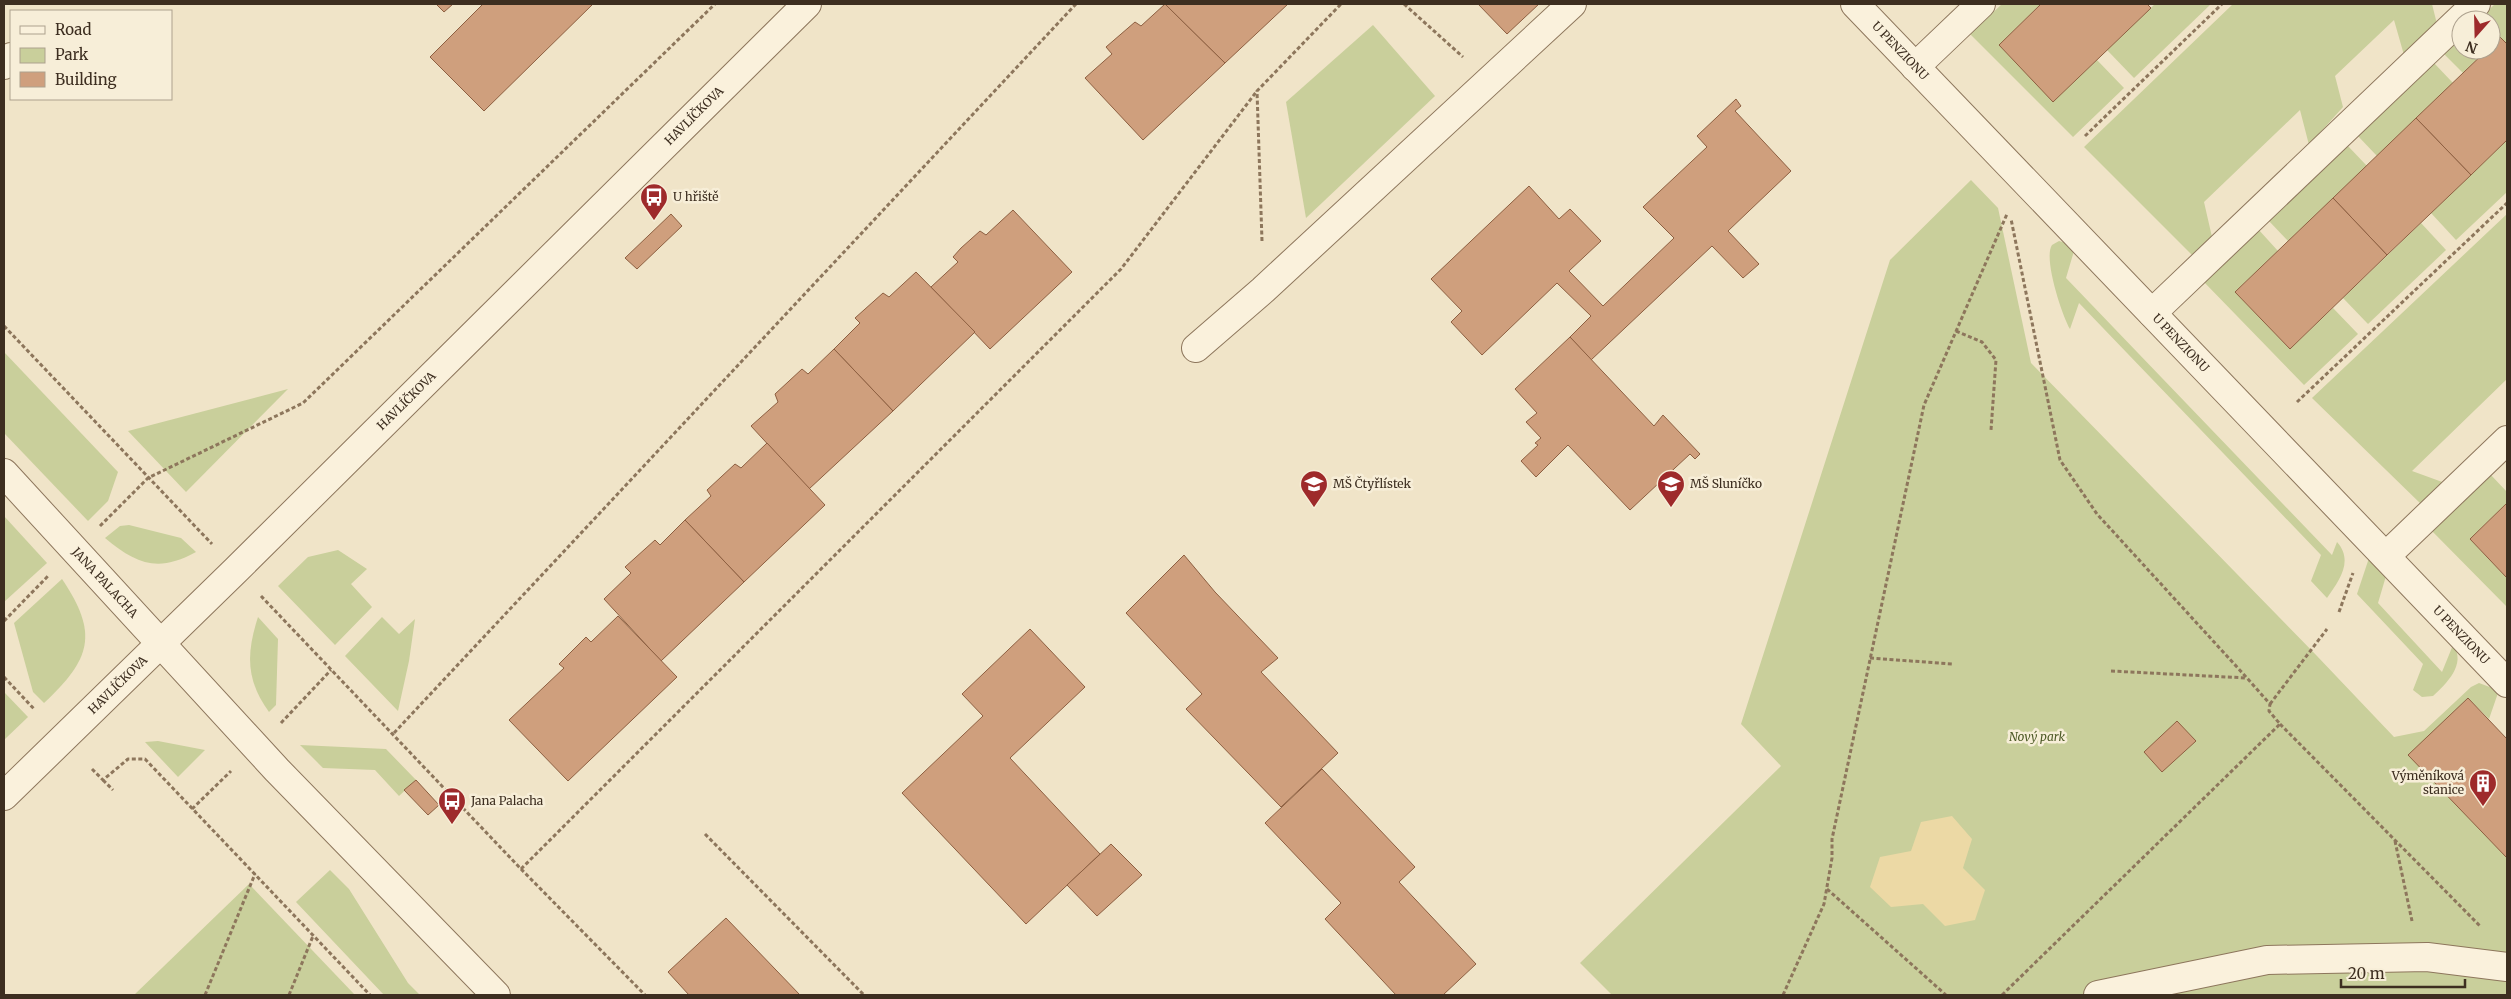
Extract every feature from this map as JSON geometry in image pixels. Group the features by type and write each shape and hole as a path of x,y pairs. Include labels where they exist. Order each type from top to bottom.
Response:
{"street":[{"name":"HAVLÍČKOVA","path":"4,796 807,4"},
{"path":"1196,348 1263,290 1572,4"},
{"name":"U PENZIONU","path":"1854,4 2507,682"},
{"path":"1915,67 1981,4"},
{"path":"2152,313 2476,4"},
{"path":"2386,556 2507,440"},
{"name":"JANA PALACHA","path":"4,473 272,764 496,995"},
{"path":"2098,995 2267,960 2428,956 2507,967"}],"path":[{"path":"97,529 148,478 303,403 714,4"},
{"path":"394,733 1076,4"},
{"path":"520,869 1121,269 1257,91 1341,4"},
{"path":"1404,4 1488,80"},
{"path":"2085,136 2222,4"},
{"path":"1257,91 1263,290"},
{"path":"2297,402 2507,203"},
{"path":"1783,995 1824,904 1832,858 1832,839 1924,405 2009,209 2060,460 2097,514 2270,704"},
{"path":"4,326 209,542"},
{"path":"1956,331 1982,342 1996,360 1991,430"},
{"path":"2339,612 2354,567"},
{"path":"4,621 54,571"},
{"path":"267,602 394,733 520,869 645,995"},
{"path":"2327,629 2270,704 2269,711 2486,932"},
{"path":"1870,658 1952,664"},
{"path":"280,723 331,670"},
{"path":"2111,672 2247,678"},
{"path":"4,677 35,710"},
{"path":"2002,995 2280,724"},
{"path":"103,780 128,759 145,759 370,995"},
{"path":"92,769 113,790"},
{"path":"192,809 233,769"},
{"path":"705,834 864,995"},
{"path":"2395,840 2416,942 2428,956"},
{"path":"205,995 255,874"},
{"path":"1827,889 1946,995"},
{"path":"288,995 313,936"}],"green space":[{"path":"2002,4 2041,4 1999,45 2053,101 2097,60 2124,88 2073,137 1970,34"},
{"path":"2155,4 2211,4 2134,78 2107,50"},
{"path":"2233,4 2432,4 2437,24 2404,55 2394,20 2335,76 2343,107 2309,145 2300,110 2204,202 2212,237 2193,256 2084,147"},
{"path":"2495,4 2507,4 2507,44 2501,38 2501,10 2489,10"},
{"path":"1373,25 1435,96 1306,218 1286,102"},
{"path":"2451,45 2451,60 2477,60 2463,73 2443,53"},
{"path":"2433,62 2453,83 2377,156 2357,135"},
{"path":"2507,140 2507,192 2456,240 2431,213"},
{"path":"2347,145 2367,166 2288,241 2268,220"},
{"name":"Nový park","path":"1971,180 1998,208 2031,363 2394,737 2424,731 2471,687 2479,683 2495,689 2498,693 2489,719 2468,698 2409,755 2507,858 2507,995 1612,995 1580,963 1781,766 1741,724 1890,260"},
{"path":"2507,214 2507,379 2412,471 2445,483 2422,505 2312,398"},
{"path":"2421,223 2446,250 2368,324 2343,298"},
{"path":"2258,229 2278,251 2235,292 2290,349 2333,308 2358,334 2304,385 2203,281"},
{"path":"2059,241 2066,243 2074,251 2066,278 2332,555 2337,542 2344,556 2343,571 2327,598 2311,581 2321,555 2079,303 2070,329 2058,300 2050,262 2052,245"},
{"path":"4,352 118,472 108,501 88,521 4,433"},
{"path":"288,389 186,492 128,431"},
{"path":"2490,474 2507,492 2507,503 2470,539 2507,578 2507,607 2431,530"},
{"path":"4,516 47,563 4,602"},
{"path":"129,525 181,538 196,552 159,564 137,559 105,538 120,526"},
{"path":"338,550 367,569 351,584 372,607 335,645 278,586 308,557"},
{"path":"2369,558 2386,576 2378,603 2442,672 2453,645 2457,652 2458,659 2453,673 2444,686 2433,696 2422,697 2413,690 2423,664 2357,594"},
{"path":"62,579 74,598 81,615 85,631 85,645 72,673 44,703 33,692 14,623"},
{"path":"258,617 278,639 276,705 269,712 256,689 250,666 251,643"},
{"path":"382,617 399,634 415,619 409,661 398,711 345,656"},
{"path":"4,692 28,717 4,740"},
{"path":"158,741 205,750 178,777 145,742"},
{"path":"300,745 386,749 416,780 399,796 375,770 323,768"},
{"path":"330,870 349,889 408,983 420,995 384,995 296,902"},
{"path":"249,884 355,995 134,995"}],"sand":[{"path":"1952,816 1972,839 1963,868 1985,890 1975,920 1945,926 1923,904 1891,907 1870,887 1880,857 1911,851 1921,822"}],"building":[{"path":"436,4 453,4 444,12"},
{"path":"483,4 593,4 484,111 430,57"},
{"path":"1165,4 1225,63 1143,140 1085,78 1112,54 1106,47 1135,22 1141,26"},
{"path":"1165,4 1288,4 1225,63"},
{"path":"1478,4 1539,4 1507,34"},
{"path":"2041,4 2147,4 2151,8 2053,102 1999,45"},
{"path":"2501,38 2507,44 2507,140 2471,175 2416,118 2477,60 2501,60"},
{"path":"1736,99 1741,106 1735,111 1791,171 1728,231 1759,264 1743,278 1712,246 1591,360 1570,337 1591,316 1557,283 1482,355 1451,322 1462,311 1431,279 1529,186 1559,219 1570,209 1601,241 1569,271 1603,306 1674,238 1643,207 1707,147 1697,136"},
{"path":"2416,118 2471,175 2387,255 2333,198"},
{"path":"2333,198 2387,255 2290,349 2235,292"},
{"path":"1013,210 1072,272 990,349 931,287 958,262 953,257 961,248 980,231 986,235"},
{"path":"671,214 682,226 637,269 625,258"},
{"path":"916,272 975,332 893,411 834,349 860,323 855,318 883,293 889,297"},
{"path":"1570,337 1654,426 1663,415 1700,454 1695,459 1690,454 1630,510 1568,445 1536,477 1521,461 1538,445 1535,443 1541,438 1526,422 1537,413 1515,389"},
{"path":"834,349 893,411 809,489 751,426 778,402 775,394 802,369 808,374"},
{"path":"767,443 825,505 744,582 685,520 711,496 707,490 735,464 741,468"},
{"path":"2507,503 2507,578 2470,539"},
{"path":"685,520 744,582 661,661 604,599 631,573 625,567 655,540 660,545"},
{"path":"1184,555 1215,592 1278,658 1261,672 1338,753 1281,807 1186,709 1202,694 1126,613"},
{"path":"618,616 677,677 568,781 509,720 564,668 559,664 586,637 591,642"},
{"path":"1030,629 1085,687 1010,758 1100,854 1026,924 902,793 983,716 962,694"},
{"name":"Výměníková stanice","path":"2468,698 2507,739 2507,858 2408,755"},
{"path":"2177,721 2196,741 2162,772 2144,752"},
{"path":"1322,769 1415,867 1399,882 1476,964 1443,995 1396,995 1325,919 1341,903 1265,823"},
{"path":"416,780 439,805 428,815 404,790"},
{"path":"1111,844 1142,875 1097,916 1067,885"},
{"path":"726,918 800,995 689,995 668,972"}],"place":[{"name":"U hřiště","path":"654,221"},
{"name":"MŠ Čtyřlístek","path":"1314,508"},
{"name":"MŠ Sluníčko","path":"1671,508"},
{"name":"Výměníková stanice","path":"2483,807"},
{"name":"Jana Palacha","path":"452,825"}]}
